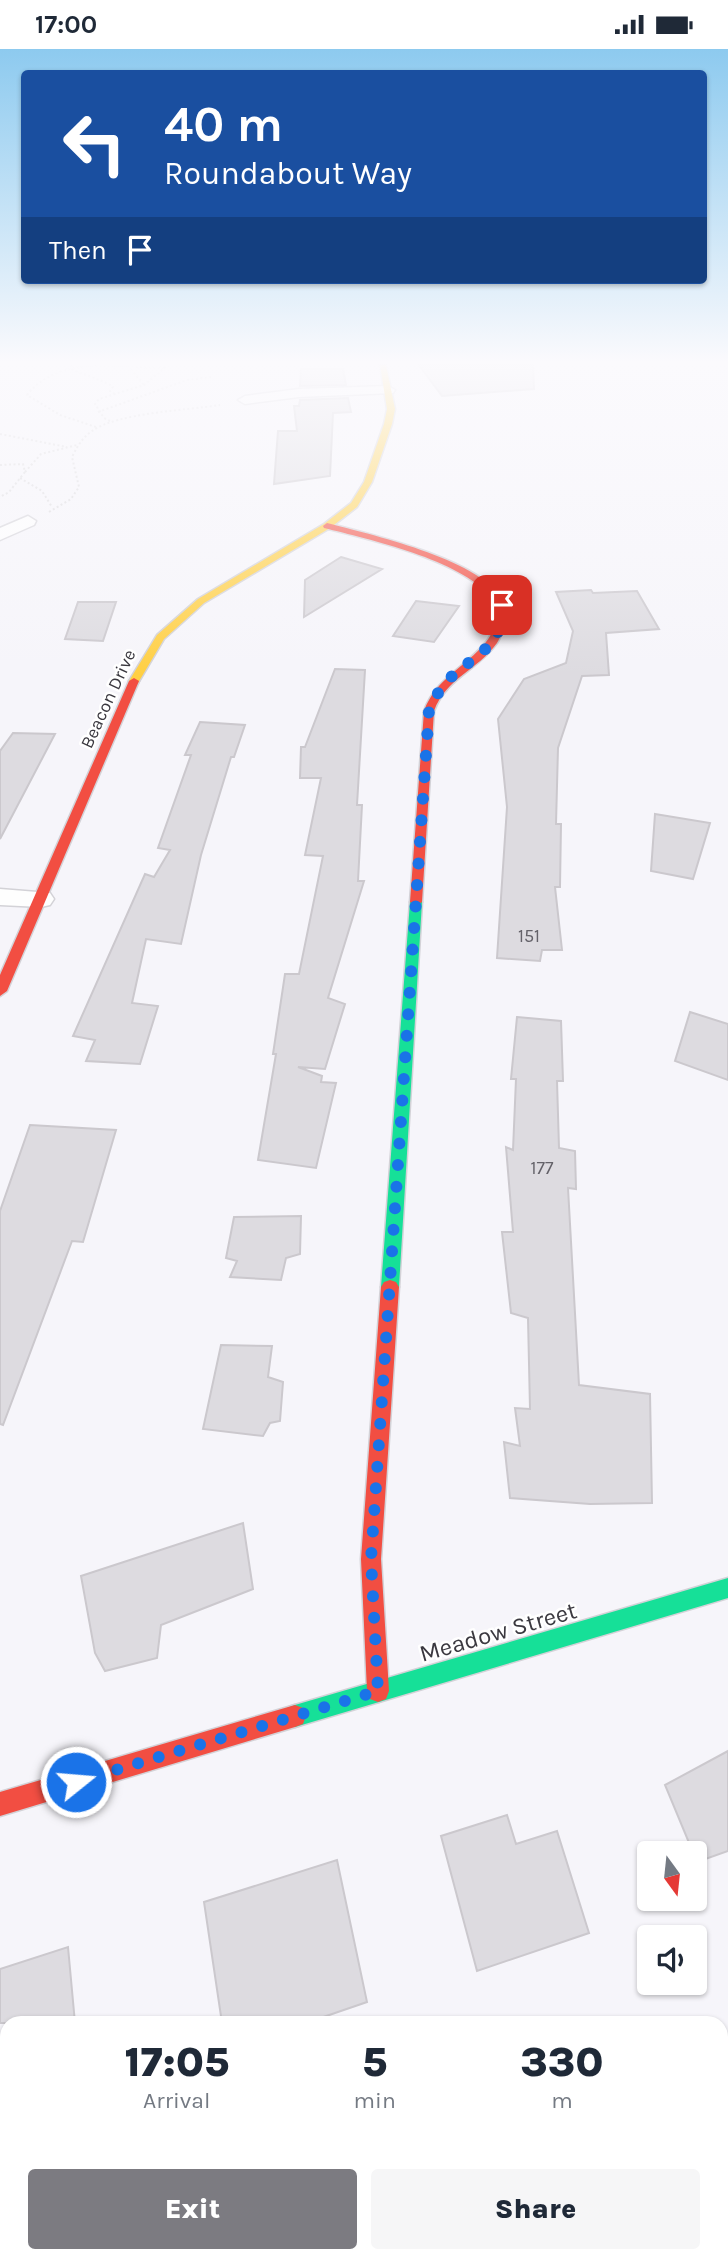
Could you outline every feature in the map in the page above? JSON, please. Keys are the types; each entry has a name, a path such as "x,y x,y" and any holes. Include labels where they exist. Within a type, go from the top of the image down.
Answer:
{"street":[{"name":"Beacon Drive","path":"0,991 137,675 160,637 201,601 327,526 354,505 373,468"},
{"path":"0,535 28,520"},
{"path":"327,526 466,573 488,587 502,605 503,623 494,641 445,683 429,710 371,1559 378,1691"},
{"path":"0,897 41,899"},
{"name":"Meadow Street","path":"0,1804 728,1588"}],"path":[{"path":"0,498 28,468"},
{"path":"28,520 71,499 79,487 75,468"},
{"path":"20,478 42,491 53,510"}],"building":[{"path":"275,468 330,468 330,476 274,484"},
{"path":"341,557 382,569 304,617 305,580"},
{"path":"591,590 593,593 637,591 659,629 606,633 609,675 582,676 558,748 556,824 561,824 560,887 555,887 562,950 542,950 540,961 497,958 507,807 498,719 524,679 566,663 573,631 556,592"},
{"path":"416,601 459,606 434,642 393,636"},
{"path":"78,602 116,602 103,641 65,639"},
{"path":"335,669 365,670 357,805 362,805 358,881 364,881 328,998 345,1004 325,1069 298,1067 322,1076 321,1082 336,1083 316,1168 258,1160 276,1054 273,1054 285,974 299,974 323,856 305,855 321,778 300,778 301,747 305,747"},
{"path":"200,722 245,725 234,757 231,757 201,855 181,944 146,939 132,1003 158,1006 140,1064 86,1061 95,1040 73,1036 145,874 154,877 170,850 158,848 191,755 185,755"},
{"path":"13,733 55,734 0,839 0,751"},
{"path":"655,814 710,823 693,879 651,871"},
{"path":"690,1012 728,1024 728,1080 675,1061"},
{"path":"517,1017 561,1021 563,1081 557,1081 559,1148 575,1151 576,1189 568,1188 579,1385 650,1394 652,1503 590,1504 510,1498 504,1442 520,1446 515,1408 530,1409 528,1318 511,1313 502,1232 513,1232 506,1147 513,1150 516,1079 511,1079"},
{"path":"30,1125 116,1130 83,1242 72,1241 3,1425 0,1424 0,1211"},
{"path":"301,1216 300,1254 286,1258 281,1280 230,1277 237,1261 226,1258 234,1217"},
{"path":"221,1345 272,1346 268,1377 283,1382 280,1421 270,1423 263,1436 203,1429"},
{"path":"243,1523 253,1589 161,1625 157,1658 105,1671 95,1653 81,1576"},
{"path":"728,1751 728,1851 707,1858 707,1841 688,1841 665,1785"},
{"path":"507,1815 516,1844 557,1831 589,1933 477,1971 441,1836"},
{"path":"337,1860 367,2002 326,2016 221,2016 204,1902"},
{"path":"68,1947 74,2016 0,2016 0,1969"}],"traffic: fast":[{"path":"390,1287 416,902"},
{"path":"295,1716 728,1588"}],"traffic: slow":[{"path":"134,681 160,637 201,601 327,526 354,505 373,468"}],"traffic: jam":[{"path":"327,526 377,539 444,562 474,578 495,596 503,617 493,641 447,681 433,700 429,711 416,902"},
{"path":"0,991 134,681"},
{"path":"378,1691 371,1559 390,1287"},
{"path":"0,1804 295,1716"}],"route":[{"path":"76,1782 378,1691 371,1559 429,710 445,683 494,641 503,623 502,605"}]}
